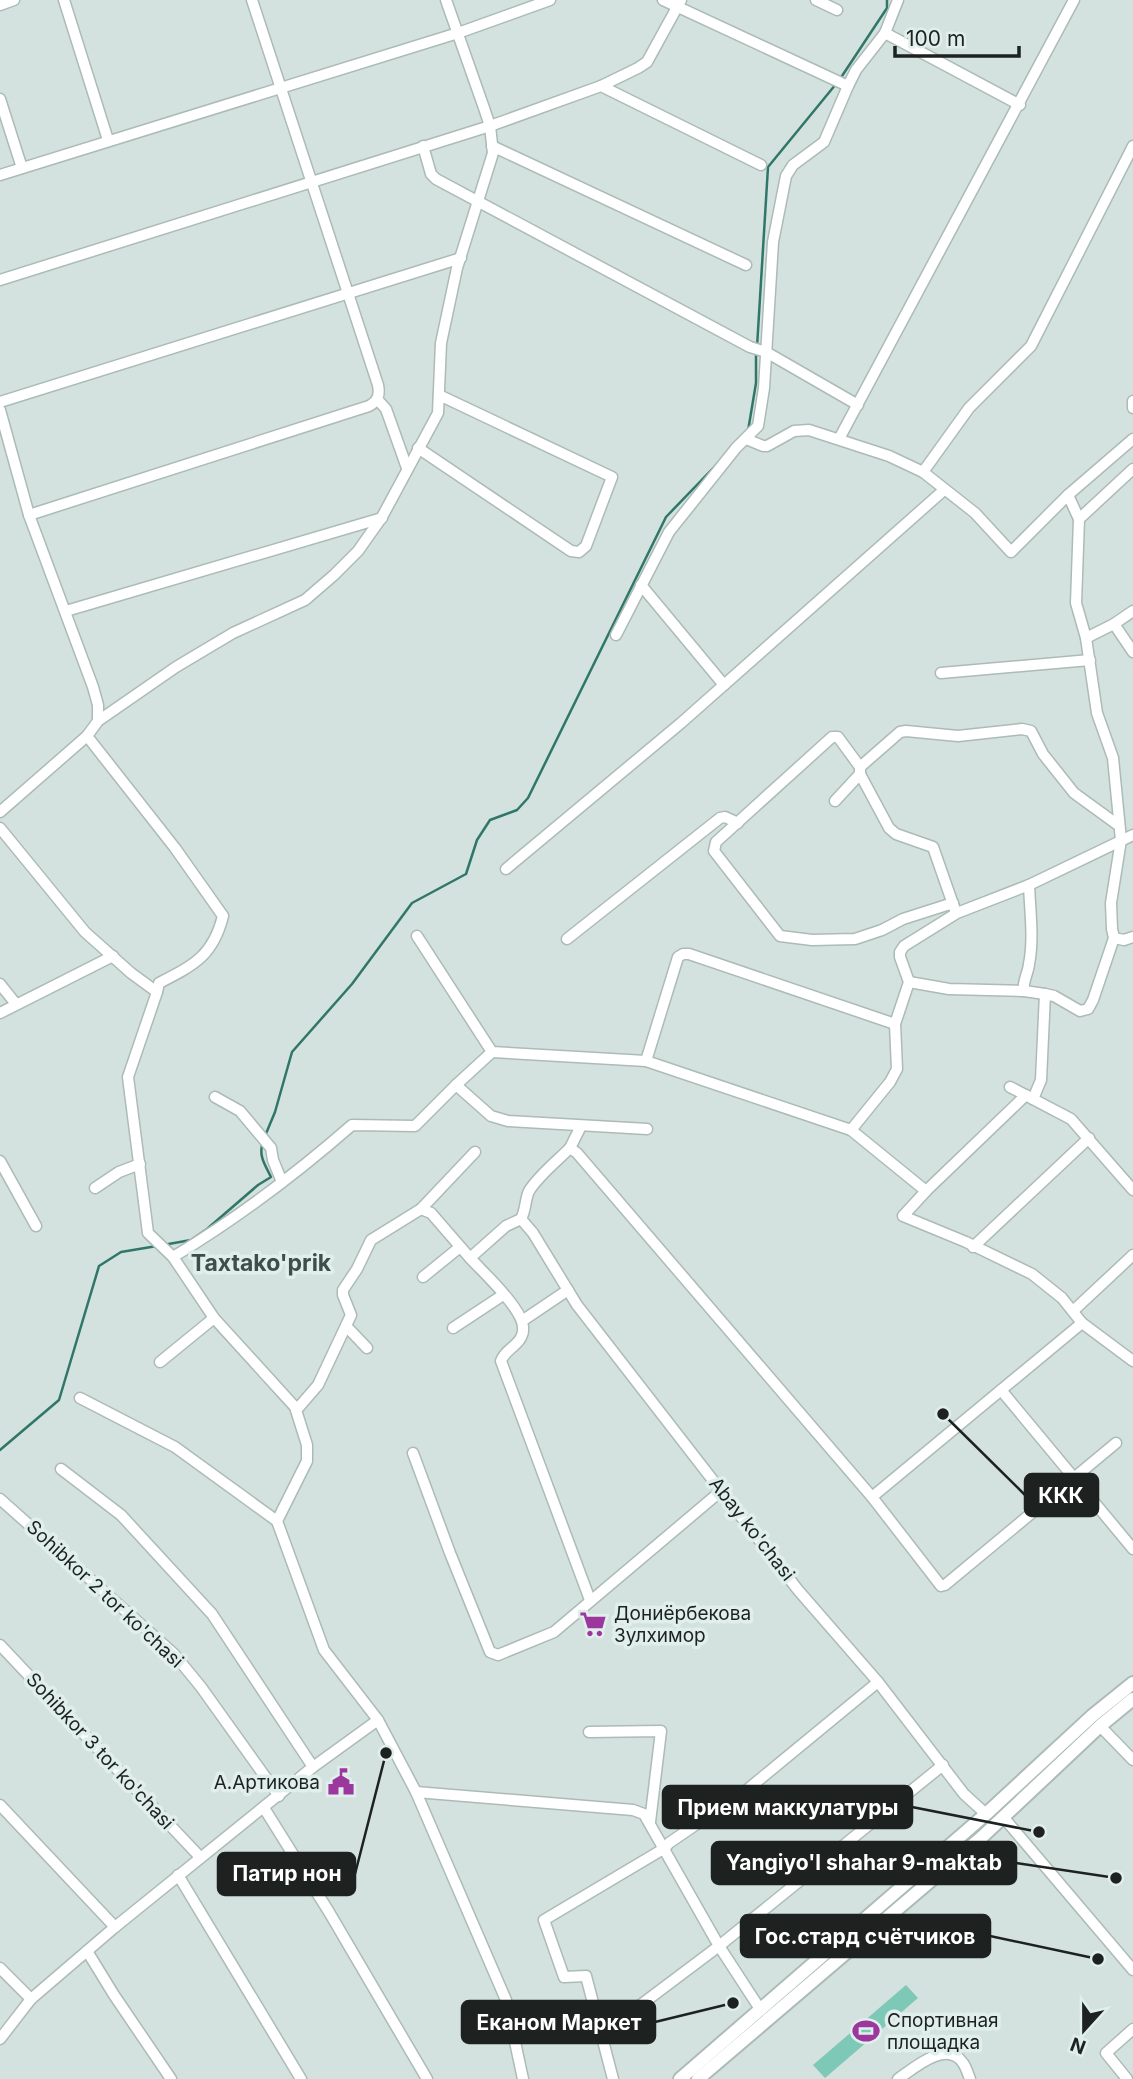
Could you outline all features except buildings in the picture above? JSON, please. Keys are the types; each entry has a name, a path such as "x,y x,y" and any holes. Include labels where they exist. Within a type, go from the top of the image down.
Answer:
{"main road":[{"path":"698,2079 760,2010 1133,1682"},
{"path":"680,2079 735,2039 1000,1821 1100,1726 1133,1699"},
{"path":"990,1810 1000,1821"}],"street":[{"path":"0,5 14,0"},
{"path":"64,0 108,140"},
{"path":"29,515 369,406 377,399 378,385 349,291 310,182 252,0"},
{"path":"0,812 87,736 98,721 216,642 305,600 358,551 382,517 438,413 441,343 461,258 493,153 490,126 446,0"},
{"path":"0,175 458,33 550,0"},
{"path":"663,0 679,3 846,85"},
{"path":"816,0 837,10"},
{"path":"616,635 669,531 758,426 764,388 773,242 786,176 793,165 824,142 846,85 885,33 898,0"},
{"path":"839,439 1074,0"},
{"path":"0,280 490,126 601,86 647,62 679,3"},
{"path":"885,33 1020,105"},
{"path":"601,86 761,165"},
{"path":"0,99 22,168"},
{"path":"423,146 431,174 436,180 750,347 766,352 858,405"},
{"path":"492,146 746,265"},
{"path":"923,472 969,408 1031,346 1133,146"},
{"path":"0,402 461,258"},
{"path":"418,449 570,551 579,552 586,546 612,477 439,395"},
{"path":"377,399 386,408 407,468"},
{"path":"1133,401 1133,408"},
{"path":"0,410 29,515 96,696 98,721"},
{"path":"746,439 767,446 794,431 809,430 889,456 923,472 975,513 1011,552 1068,495 1133,439"},
{"path":"1078,516 1133,469"},
{"path":"506,869 724,685 944,490"},
{"path":"909,982 949,989 1045,994 1054,996 1080,1011 1088,1009 1093,1000 1114,938 1111,903 1121,840 1112,758 1097,713 1086,638 1076,603 1078,516 1068,495"},
{"path":"66,611 382,517"},
{"path":"641,585 724,685"},
{"path":"1086,638 1133,611"},
{"path":"1114,624 1133,652"},
{"path":"942,673 1090,660"},
{"path":"835,801 860,770 900,733 906,731 958,736 1023,729 1031,731 1044,754 1074,793 1118,825"},
{"path":"87,736 175,848 223,916 220,930 193,966 159,982 128,1077 148,1233 170,1255 214,1318 295,1407 307,1445 307,1461 277,1521"},
{"path":"955,908 933,847 896,834 889,828 860,770 838,737 832,737 716,842 714,851 780,936 811,940 855,939 883,930 903,919 955,908 1029,885 1133,835"},
{"path":"567,939 720,818 725,817 738,824"},
{"path":"0,828 85,932 157,992"},
{"path":"1024,991 1031,931 1029,885"},
{"path":"851,1130 890,1082 897,1069 895,1024 909,982 900,951 955,908"},
{"path":"417,936 492,1052"},
{"path":"1114,938 1124,940 1133,937"},
{"path":"646,1061 678,957 682,954 689,954 895,1024"},
{"path":"0,1013 113,956"},
{"path":"0,984 16,1004"},
{"path":"1045,994 1041,1080 1030,1097 926,1191 903,1216 1032,1274 1062,1298 1082,1323 1133,1361"},
{"path":"170,1255 212,1234 316,1157 352,1125 415,1126 492,1052 646,1061 851,1130 926,1191"},
{"path":"456,1085 491,1116 508,1121 647,1129"},
{"path":"1010,1087 1071,1119 1133,1190"},
{"path":"215,1097 240,1111 271,1148 282,1182"},
{"path":"470,1258 506,1226 521,1219 530,1191 570,1148 581,1126"},
{"path":"973,1247 1088,1138"},
{"path":"570,1148 872,1497 939,1584 943,1586 1115,1443"},
{"path":"295,1407 299,1407 318,1385 346,1326 351,1315 343,1290 371,1240 421,1209 475,1152"},
{"path":"0,1161 36,1226"},
{"path":"95,1188 119,1171 140,1164"},
{"path":"421,1209 431,1213 503,1295 522,1321 521,1339 504,1354 501,1361 590,1600"},
{"name":"Abay ko'chasi","path":"521,1219 533,1233 585,1316 799,1590 878,1682 964,1794 990,1810"},
{"path":"423,1277 460,1247"},
{"path":"1073,1311 1133,1255"},
{"path":"522,1321 568,1290"},
{"path":"453,1328 503,1295"},
{"path":"160,1362 214,1318"},
{"path":"872,1497 1082,1323"},
{"path":"346,1326 367,1348"},
{"path":"1001,1390 1133,1549"},
{"path":"80,1398 174,1447 277,1521 324,1650 378,1720 416,1792 506,2000 520,2078"},
{"path":"413,1453 490,1652 498,1655 554,1632 721,1490"},
{"path":"61,1469 121,1515 212,1614 313,1768"},
{"name":"Sohibkor 2 tor ko'chasi","path":"0,1499 174,1654 279,1796"},
{"name":"Sohibkor 3 tor ko'chasi","path":"0,1645 200,1857"},
{"path":"613,2079 586,1976 564,1977 544,1920 665,1848 748,1789 878,1682"},
{"path":"0,2039 31,1999 115,1927 313,1768 378,1720"},
{"path":"1100,1726 1133,1760"},
{"path":"589,1732 661,1731 650,1822"},
{"path":"602,2034 719,1946 943,1765"},
{"path":"416,1792 633,1810 645,1814 719,1946 760,2010"},
{"path":"0,1805 115,1927"},
{"path":"264,1808 329,1912 425,2078"},
{"path":"1000,1821 1133,1970"},
{"path":"178,1875 301,2079"},
{"path":"87,1951 171,2079"},
{"path":"0,1968 31,1999"},
{"path":"1127,2079 1106,2053 1133,2029"},
{"path":"898,2079 940,2053 954,2055 962,2062 970,2079"}],"green space":[{"name":"Спортивная площадка","path":"906,1985 918,1998 825,2078 813,2065"}],"waterway":[{"path":"840,79 887,8 887,0"},
{"path":"757,347 768,167 836,84"},
{"path":"748,431 756,383 756,354"},
{"path":"265,1136 275,1112 292,1052 352,984 412,903 466,874 477,840 490,820 517,810 528,798 666,517 720,461"},
{"path":"163,1245 191,1240 271,1177 262,1156 263,1142"},
{"path":"0,1450 59,1400 99,1266 121,1252 157,1246"}],"place":[{"name":"ККК","path":"943,1414"},
{"name":"Дониёрбекова Зулхимор","path":"593,1624"},
{"name":"Патир нон","path":"386,1753"},
{"name":"А.Артикова","path":"341,1782"},
{"name":"Прием маккулатуры","path":"1039,1832"},
{"name":"Yangiyo'l shahar 9-maktab","path":"1116,1878"},
{"name":"Гос.стард счётчиков","path":"1098,1959"},
{"name":"Еканом Маркет","path":"733,2003"},
{"name":"Спортивная площадка","path":"866,2031"}],"district":[{"name":"Taxtako'prik","path":"261,1263"}]}
